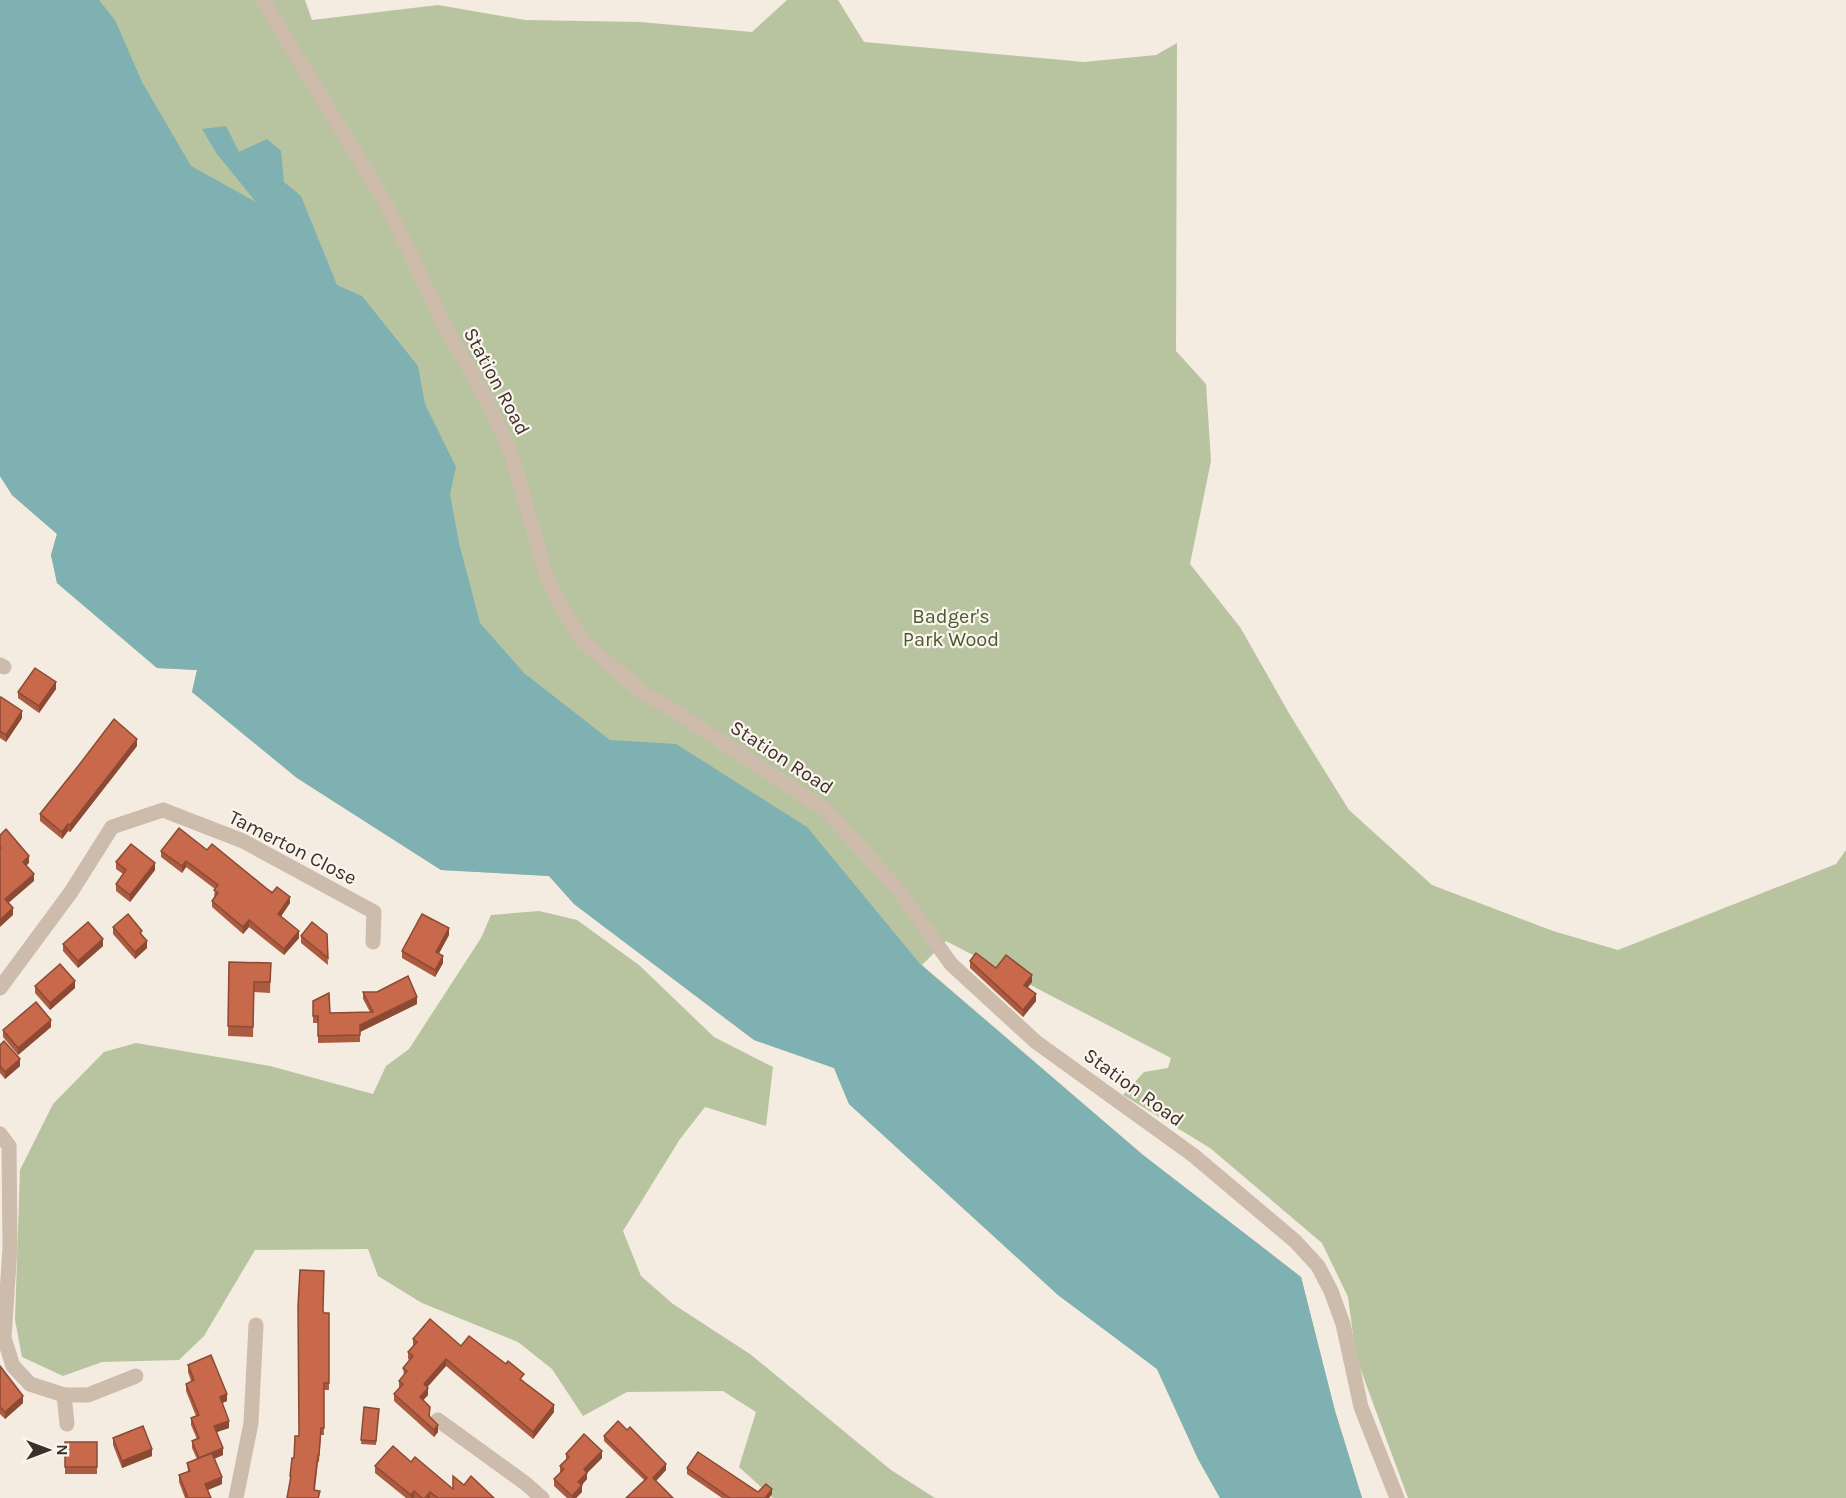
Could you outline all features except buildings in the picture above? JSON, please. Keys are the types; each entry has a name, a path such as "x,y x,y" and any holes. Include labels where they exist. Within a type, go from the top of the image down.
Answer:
{"street":[{"name":"Station Road","path":"263,0 388,207 446,329 486,398 512,456 547,578 562,608 584,643 645,694 825,810 896,887 951,964 1036,1042 1193,1155 1295,1241 1317,1266 1331,1291 1343,1324 1361,1407 1396,1498"},
{"name":"Tamerton Close","path":"0,988 71,892 112,827 163,810 243,840 374,912 373,942"},
{"path":"0,1134 9,1146 10,1248 4,1338 13,1366 30,1383 64,1395 88,1395 136,1376"},
{"path":"236,1498 251,1423 256,1325"},
{"path":"64,1395 67,1424"},
{"path":"438,1420 525,1483 542,1498"}],"green space":[{"name":"Badger's Park Wood","path":"0,0 305,0 312,20 438,5 525,20 640,22 752,32 787,0 838,0 864,42 1084,62 1156,55 1177,43 1176,351 1206,384 1211,461 1190,564 1240,627 1290,715 1349,810 1432,885 1553,931 1618,950 1836,864 1846,850 1846,1498 1408,1498 1356,1357 1348,1297 1322,1243 1210,1148 1123,1095 1144,1072 1168,1068 1171,1058 946,941 922,965 1143,1155 1301,1277 1335,1411 1362,1498 1220,1498 1198,1459 1157,1369 1058,1295 849,1104 834,1068 754,1040 574,904 549,876 441,870 297,778 192,692 197,670 157,668 57,583 51,555 57,534 12,495 0,476"},
{"path":"539,911 577,920 639,965 714,1037 773,1067 766,1126 705,1107 680,1139 623,1231 641,1276 673,1304 750,1354 891,1470 935,1498 773,1498 739,1467 756,1412 723,1391 627,1392 583,1416 552,1369 518,1342 422,1303 378,1276 368,1249 255,1250 204,1336 179,1360 102,1362 63,1376 22,1357 15,1320 20,1170 53,1104 104,1052 136,1043 270,1066 373,1094 386,1066 409,1049 481,938 491,915"}],"water":[{"path":"0,0 99,0 115,20 142,82 191,166 256,202 217,154 202,129 226,126 239,152 267,139 281,151 284,182 301,196 337,285 362,296 418,366 425,404 456,467 450,494 459,543 480,623 524,673 610,740 676,744 807,827 921,965 1143,1155 1301,1277 1335,1411 1362,1498 1220,1498 1198,1459 1157,1369 1058,1295 849,1104 834,1068 754,1040 574,904 549,876 441,870 297,778 192,692 197,670 157,668 57,583 51,555 57,534 12,495 0,476"}]}
